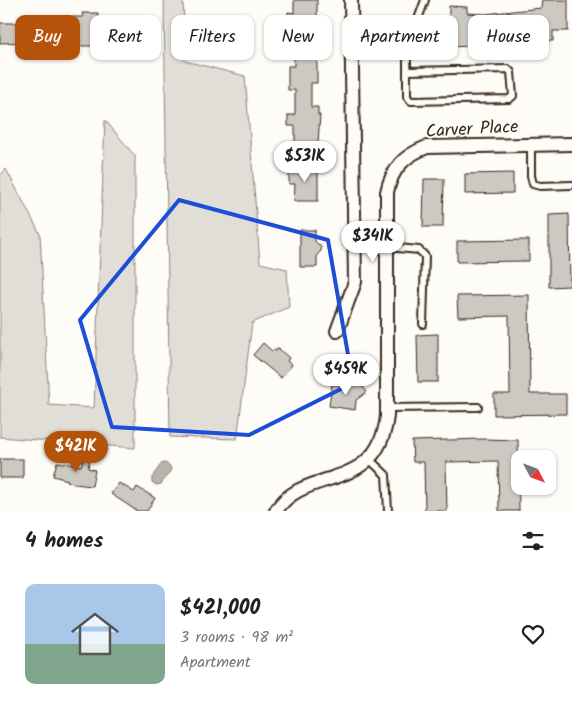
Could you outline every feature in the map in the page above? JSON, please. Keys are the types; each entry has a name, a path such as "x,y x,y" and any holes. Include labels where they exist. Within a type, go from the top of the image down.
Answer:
{"street":[{"path":"337,331 355,282 351,0"},
{"name":"Carver Place","path":"276,511 289,497 299,491 352,471 368,458 382,439 386,425 387,408 387,192 390,179 397,166 416,151 439,145 572,144"}],"lane":[{"path":"407,71 508,69 512,72 513,96 509,99 412,100 407,97 407,71 407,49 425,0"},
{"path":"531,144 531,176 533,184 540,186 572,185"},
{"path":"387,247 419,250 425,256 424,324"},
{"path":"387,408 478,407"},
{"path":"368,458 386,474 388,511"}],"highlighted area":[{"path":"179,200 328,240 353,383 249,435 112,427 80,320"}],"shaded area":[{"path":"164,0 183,0 183,15 171,15 171,60 185,60 245,76 260,263 287,269 289,307 252,323 237,439 170,437"},
{"path":"105,120 135,156 135,448 0,437 0,176 6,169 40,234 49,405 94,408"},
{"path":"165,463 170,466 171,470 161,484 156,485 152,482 152,478 161,464"}],"building":[{"path":"294,0 317,0 317,15 288,15 288,12 294,13"},
{"path":"542,0 568,0 568,31 553,31 553,41 549,41 549,15 468,15 468,46 458,47 458,15 449,15 449,6 467,7 467,13 485,14 541,8"},
{"path":"82,13 98,13 98,15 90,15 90,46 80,46 80,17 83,17"},
{"path":"0,23 15,23 15,43 0,43"},
{"path":"294,60 317,60 317,83 311,83 311,107 318,107 318,115 320,115 318,143 295,143 295,126 288,126 288,115 295,115 295,90 288,90 288,66 294,66"},
{"path":"295,165 318,165 318,201 294,201 295,184 289,184 289,173 295,173"},
{"path":"513,173 513,193 465,194 465,174"},
{"path":"424,179 444,179 443,227 423,227"},
{"path":"569,214 570,286 549,287 549,215"},
{"path":"300,230 315,230 315,241 321,247 321,251 317,255 317,267 300,267"},
{"path":"529,240 529,261 457,262 457,241"},
{"path":"529,295 530,394 566,394 566,414 494,415 494,394 510,394 509,316 458,317 457,296"},
{"path":"438,334 438,382 418,382 417,335"},
{"path":"263,343 272,351 276,351 278,348 289,358 287,361 292,365 281,378 253,355"},
{"path":"358,381 367,392 356,400 355,410 329,406 332,384 351,387"},
{"path":"518,440 518,450 511,450 511,495 519,495 519,511 499,511 498,461 446,462 447,511 425,511 424,462 413,462 412,441"},
{"path":"84,456 90,458 88,468 95,470 92,486 74,484 68,480 53,476 57,462 81,466"},
{"path":"0,459 23,459 23,478 0,478"},
{"path":"119,483 134,492 137,487 155,498 147,511 137,511 111,494"}]}
